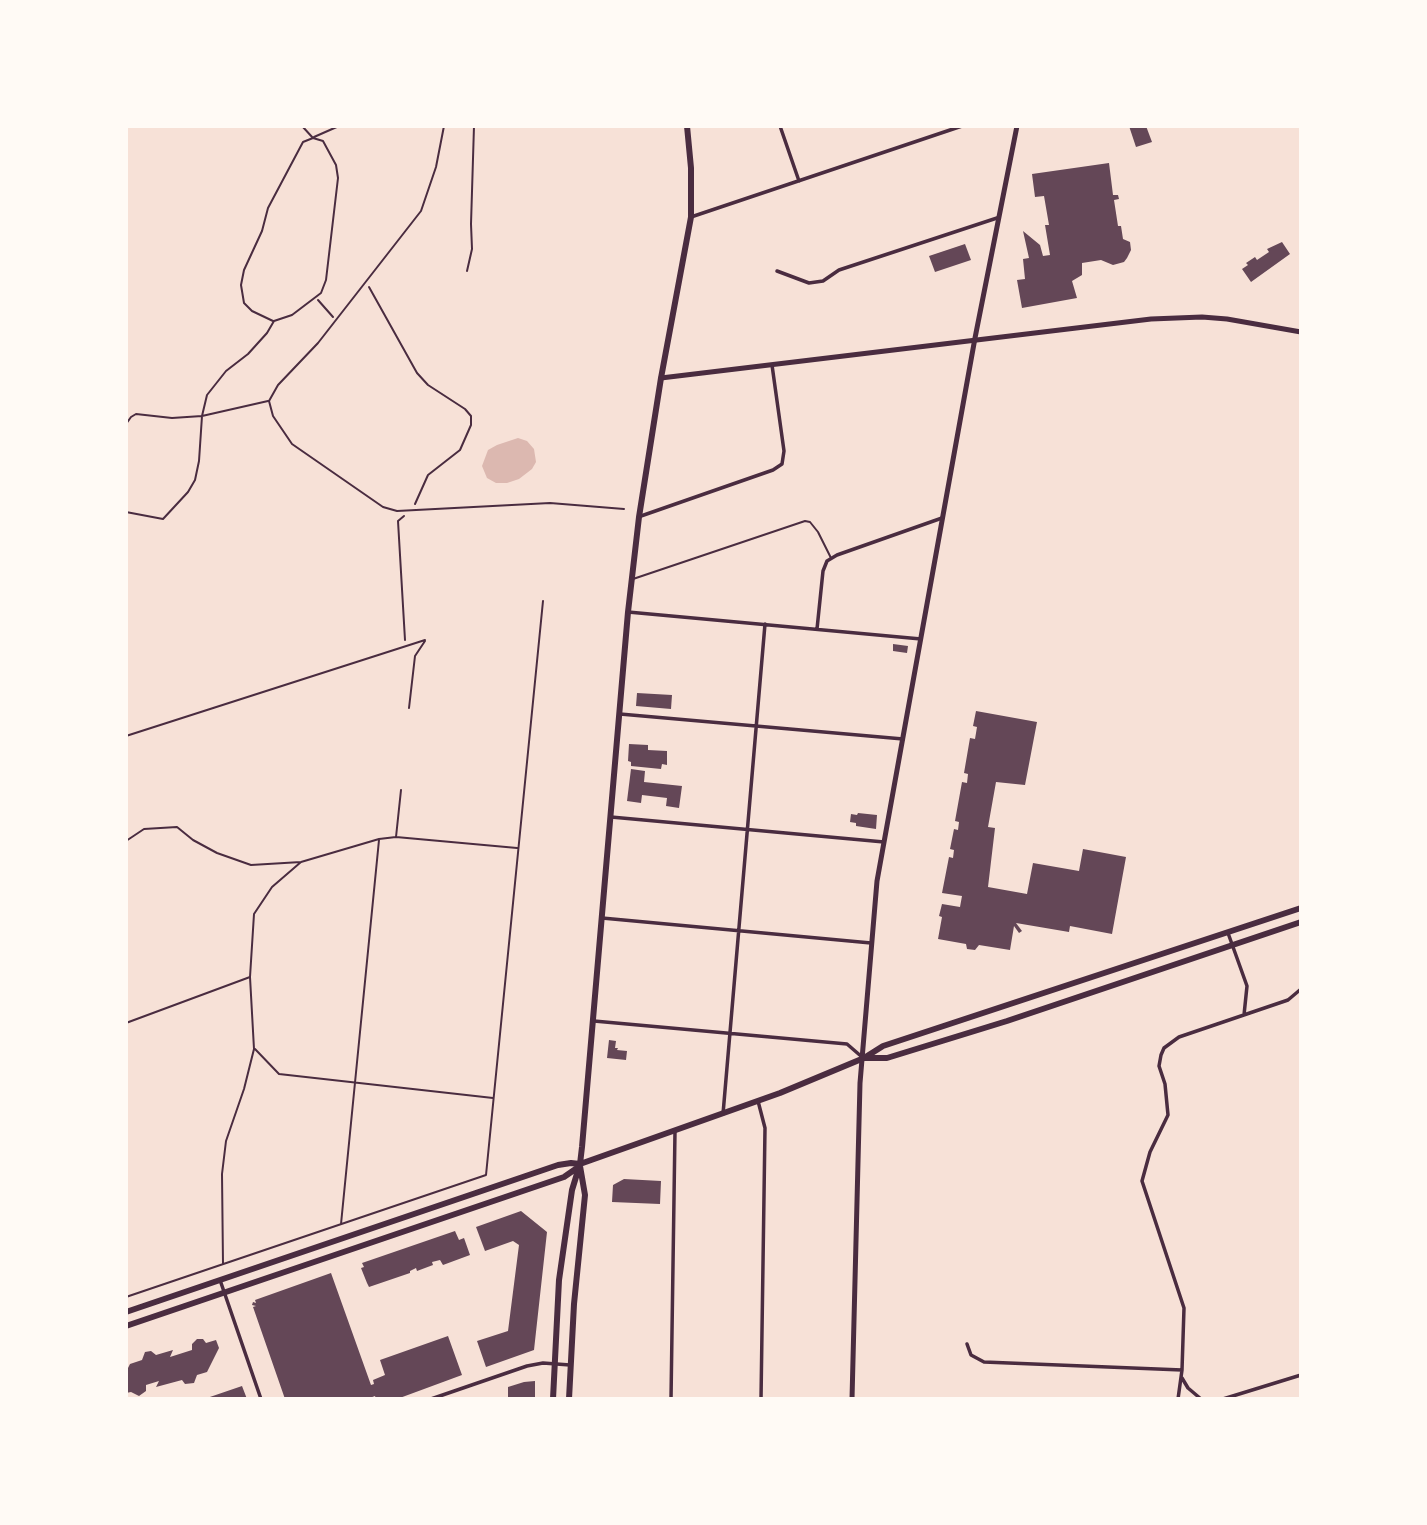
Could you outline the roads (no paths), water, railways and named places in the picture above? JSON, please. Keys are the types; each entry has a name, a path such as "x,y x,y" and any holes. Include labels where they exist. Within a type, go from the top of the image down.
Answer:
{"main road":[{"path":"553,1399 559,1280 572,1190 580,1164 628,612 639,517 661,378 691,218 691,168 687,126"},
{"path":"852,1399 860,1083 877,881 975,338 1017,126"},
{"path":"661,378 975,338 1176,317 1250,322 1301,332"},
{"path":"126,1312 558,1165 580,1164 758,1101 864,1058 883,1046 1301,908"},
{"path":"864,1058 887,1058 1301,922"},
{"path":"126,1326 564,1177 580,1164"},
{"path":"569,1399 584,1195 580,1164"}],"street":[{"path":"780,126 799,181"},
{"path":"691,218 962,126"},
{"path":"777,271 809,283 823,281 839,270 999,217"},
{"path":"639,517 773,470 782,464 784,451 771,364"},
{"path":"817,629 823,571 831,558 944,517"},
{"path":"628,612 921,639"},
{"path":"723,1114 765,624"},
{"path":"620,714 903,740"},
{"path":"611,817 885,842"},
{"path":"602,918 871,943"},
{"path":"1228,933 1247,986 1244,1015"},
{"path":"1178,1399 1184,1308 1142,1181 1150,1153 1168,1115 1166,1084 1159,1066 1161,1055 1164,1048 1179,1037 1288,1000 1301,989"},
{"path":"593,1021 847,1044 864,1058"},
{"path":"758,1101 765,1128 761,1399"},
{"path":"671,1399 674,1131"},
{"path":"220,1280 261,1399"},
{"path":"967,1344 971,1355 984,1362 1182,1370"},
{"path":"431,1399 527,1366 570,1365"},
{"path":"1223,1399 1301,1375"},
{"path":"1181,1376 1188,1388 1200,1399"}],"lane":[{"path":"126,512 163,519 188,492 195,480 199,461 202,416 207,395 216,382 248,354 274,321 292,315 321,293 326,280 338,178 336,165 323,141 313,138 302,126"},
{"path":"274,321 252,312 243,303 241,294 244,270 262,231 268,208 303,142 339,126"},
{"path":"444,126 436,167 421,211 318,343 278,384 269,401 273,416 292,444 383,506 410,512 550,503 624,509"},
{"path":"467,271 472,249 474,126"},
{"path":"126,424 136,414 172,418 202,416 269,401"},
{"path":"632,580 805,521 810,522 818,532 831,558"},
{"path":"126,1297 486,1175 542,601"},
{"path":"126,736 425,640 415,656 409,708"},
{"path":"396,837 401,790"},
{"path":"126,841 144,830 177,827 193,840 217,853 251,865 301,862 379,839 396,837 414,841 518,849"},
{"path":"341,1224 379,839"},
{"path":"126,847 126,862"},
{"path":"223,1264 222,1174 226,1141 244,1089 254,1048 250,977 254,914 272,887 301,862"},
{"path":"126,1023 250,977"},
{"path":"254,1048 279,1074 494,1098"}]}
